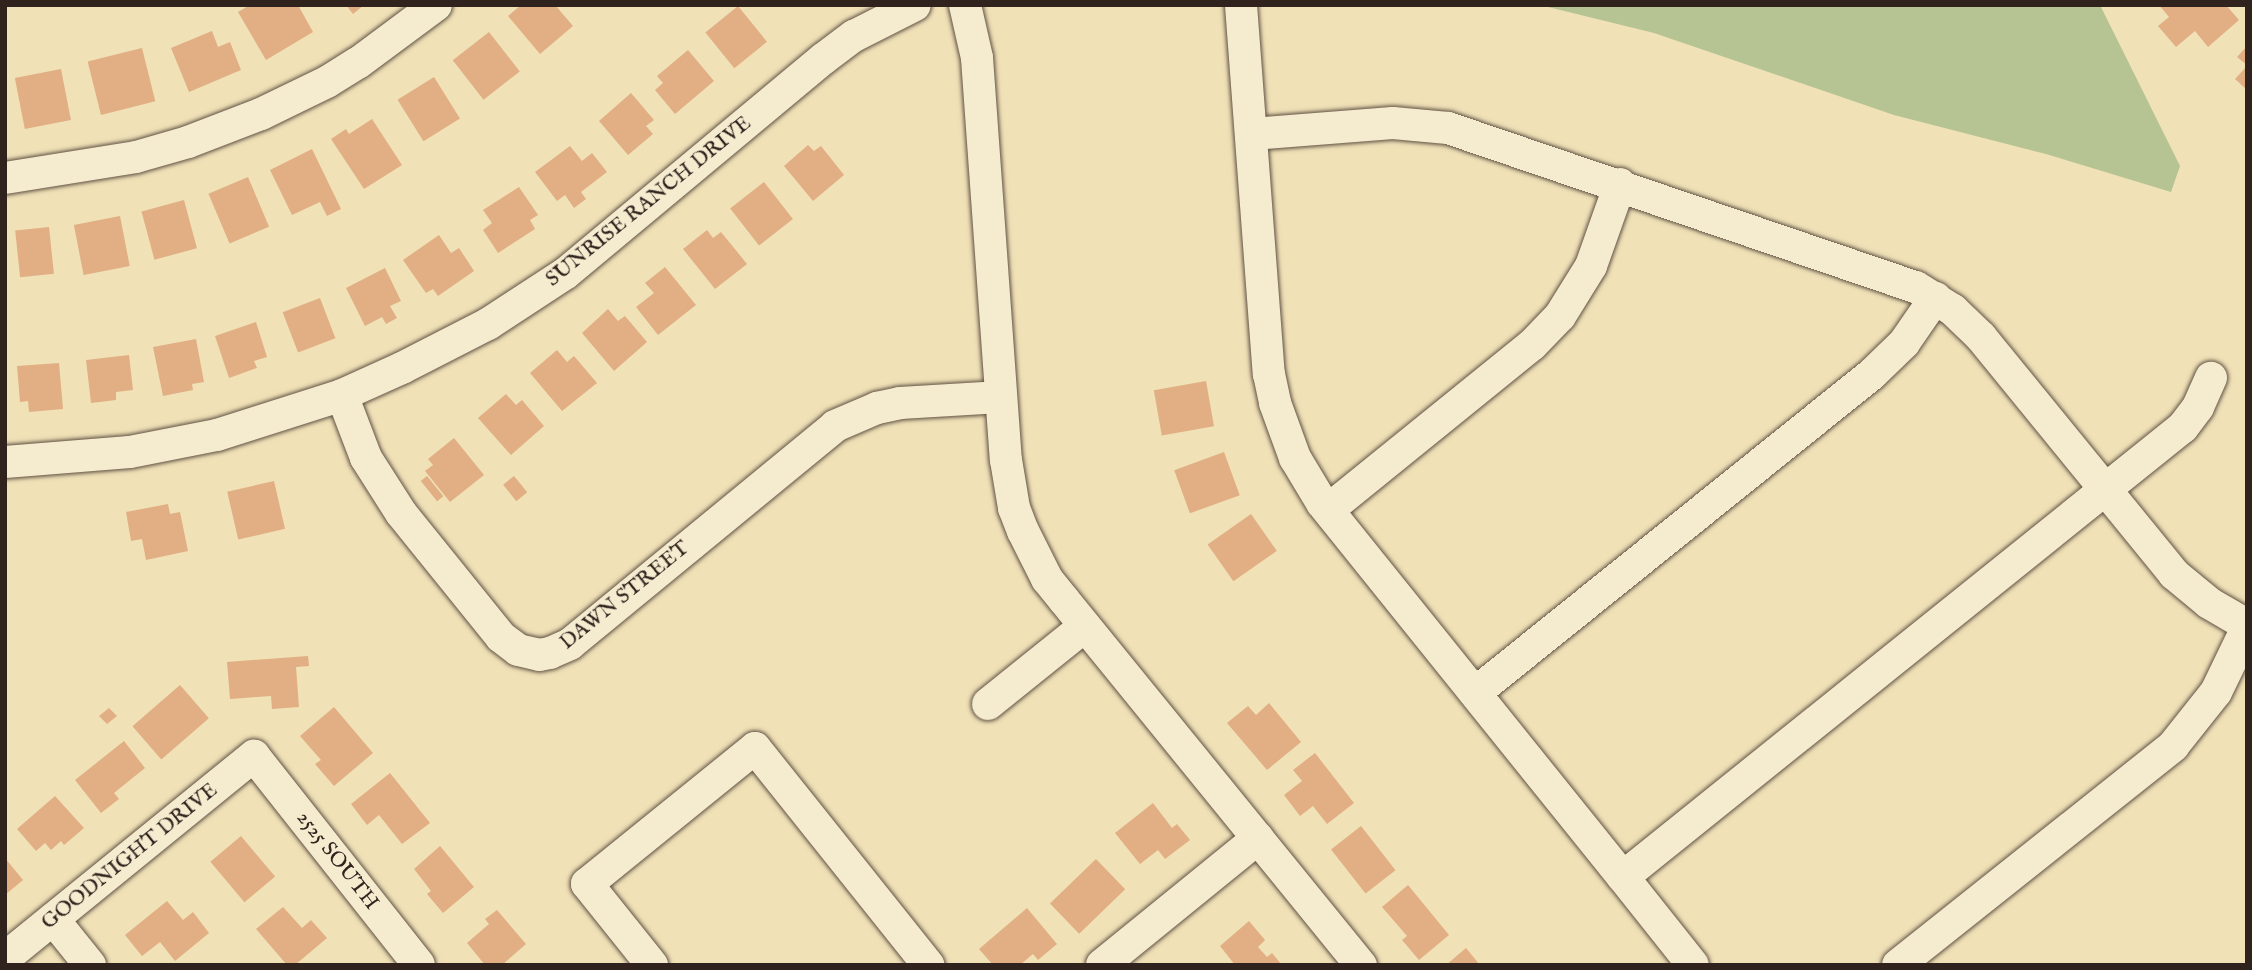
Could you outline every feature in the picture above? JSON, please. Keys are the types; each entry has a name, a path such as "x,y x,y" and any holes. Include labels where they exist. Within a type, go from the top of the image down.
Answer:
{"street":[{"path":"5,177 136,158 188,142 261,114 348,69 436,5"},
{"name":"SUNRISE RANCH DRIVE","path":"5,462 82,457 178,444 260,422 342,395 488,324 566,273 823,59 854,36 915,5"},
{"path":"964,5 977,58 1009,484 1023,531 1047,579 1361,965"},
{"path":"1241,5 1273,394 1295,458 1328,510 1693,965"},
{"path":"1252,134 1383,124 1422,124 1474,135 1895,278 1935,298 1981,337 2174,574 2208,603 2247,626 2216,692 2174,746 1898,965"},
{"path":"1328,510 1532,345 1560,316 1591,266 1620,184"},
{"path":"1475,694 1872,374 1905,343 1935,298"},
{"path":"1623,877 2183,427 2198,407 2211,378"},
{"name":"DAWN STREET","path":"342,395 366,458 401,513 501,636 518,650 539,655 570,644 835,426 877,408 900,403 1001,397"},
{"path":"988,704 1085,626"},
{"path":"652,965 587,884 755,748 928,965"},
{"name":"GOODNIGHT DRIVE","path":"5,958 254,757"},
{"name":"2525 SOUTH","path":"254,757 419,965"},
{"path":"1102,965 1258,838"},
{"path":"53,919 90,965"}],"green space":[{"path":"1540,5 2100,5 2180,166 2171,192 2046,154 1894,115 1654,33"}],"building":[{"path":"250,5 298,5 313,32 266,60 238,12"},
{"path":"346,5 364,5 353,14"},
{"path":"521,5 555,5 573,26 540,54 508,16"},
{"path":"2159,5 2226,5 2239,20 2208,47 2195,31 2176,47 2158,26 2169,17"},
{"path":"738,6 767,42 734,68 705,32"},
{"path":"212,31 218,47 230,42 241,70 189,92 171,48"},
{"path":"489,32 520,71 484,100 453,60"},
{"path":"2247,46 2247,65 2237,57"},
{"path":"142,48 155,101 101,115 88,62"},
{"path":"688,50 714,81 675,114 655,90 663,83 657,76"},
{"path":"2247,66 2247,90 2235,79"},
{"path":"61,69 71,120 25,129 15,78"},
{"path":"434,77 460,119 423,141 398,100"},
{"path":"631,93 654,120 646,126 653,134 628,155 599,121"},
{"path":"372,119 402,165 364,189 331,139 346,129 349,134"},
{"path":"808,145 814,151 821,146 844,175 813,201 784,166"},
{"path":"570,146 582,161 592,153 607,172 581,192 586,199 574,208 565,195 557,201 535,172"},
{"path":"312,149 341,209 327,216 320,202 292,215 270,170"},
{"path":"248,177 269,227 230,244 208,194"},
{"path":"764,182 793,219 759,246 730,208"},
{"path":"519,187 538,215 530,220 535,229 498,253 483,230 492,223 483,210"},
{"path":"184,200 197,248 154,260 141,211"},
{"path":"120,216 130,266 84,275 74,225"},
{"path":"49,227 54,274 20,277 15,231"},
{"path":"707,230 713,238 721,232 747,264 715,289 683,249"},
{"path":"439,235 451,253 459,248 474,271 438,296 433,289 426,293 403,260"},
{"path":"665,267 696,305 658,335 636,307 654,293 645,283"},
{"path":"385,268 401,301 390,306 397,318 386,324 382,317 365,326 346,288"},
{"path":"320,298 335,338 298,352 283,312"},
{"path":"608,309 618,321 625,316 647,342 614,371 582,333"},
{"path":"256,322 267,357 254,361 257,368 229,378 215,336"},
{"path":"196,339 204,382 192,384 193,390 163,396 153,347"},
{"path":"557,350 567,362 574,356 597,383 562,411 530,373"},
{"path":"129,355 133,390 116,392 116,400 91,403 86,360"},
{"path":"59,363 63,409 29,412 28,401 20,402 17,366"},
{"path":"1206,381 1214,426 1162,436 1154,390"},
{"path":"506,394 516,405 522,400 544,426 511,455 478,418"},
{"path":"454,438 484,475 450,502 425,471 433,465 428,459"},
{"path":"1224,452 1240,495 1190,513 1174,470"},
{"path":"427,476 443,496 437,501 421,481"},
{"path":"514,476 527,492 516,501 503,485"},
{"path":"274,481 285,529 238,540 227,492"},
{"path":"168,504 170,514 180,512 188,551 146,560 142,539 131,541 126,512"},
{"path":"1251,514 1277,551 1233,581 1208,544"},
{"path":"308,656 309,666 296,667 299,707 272,709 271,696 230,699 227,662"},
{"path":"180,685 209,718 161,760 132,726"},
{"path":"1269,703 1301,742 1267,770 1227,723 1248,706 1256,715"},
{"path":"334,707 373,753 334,786 315,764 321,760 300,736"},
{"path":"109,708 117,716 107,724 99,716"},
{"path":"124,741 145,768 114,793 119,799 101,813 75,780"},
{"path":"1315,753 1354,803 1327,824 1313,806 1300,816 1284,795 1302,781 1293,770"},
{"path":"390,773 430,823 402,844 379,815 367,825 351,804"},
{"path":"55,796 84,828 64,845 61,841 51,850 45,843 36,851 17,829"},
{"path":"1153,803 1172,828 1177,824 1190,840 1165,859 1158,850 1140,864 1115,833"},
{"path":"1361,826 1395,870 1366,894 1331,849"},
{"path":"241,836 275,877 244,902 210,862"},
{"path":"440,846 474,887 443,913 427,894 431,891 414,869"},
{"path":"5,858 23,880 5,895"},
{"path":"1096,859 1125,889 1079,934 1050,903"},
{"path":"1408,885 1449,935 1419,960 1402,940 1407,936 1382,907"},
{"path":"167,901 183,920 193,912 209,933 175,961 160,942 142,956 125,935"},
{"path":"283,907 302,928 311,920 327,938 295,965 287,965 256,929"},
{"path":"1027,908 1057,944 1038,960 1033,954 1020,965 993,965 979,949"},
{"path":"497,910 526,944 502,965 485,965 467,943 489,924 485,919"},
{"path":"1249,921 1265,940 1258,947 1267,957 1272,953 1282,965 1235,965 1220,946"},
{"path":"1466,948 1480,965 1446,965"}]}
